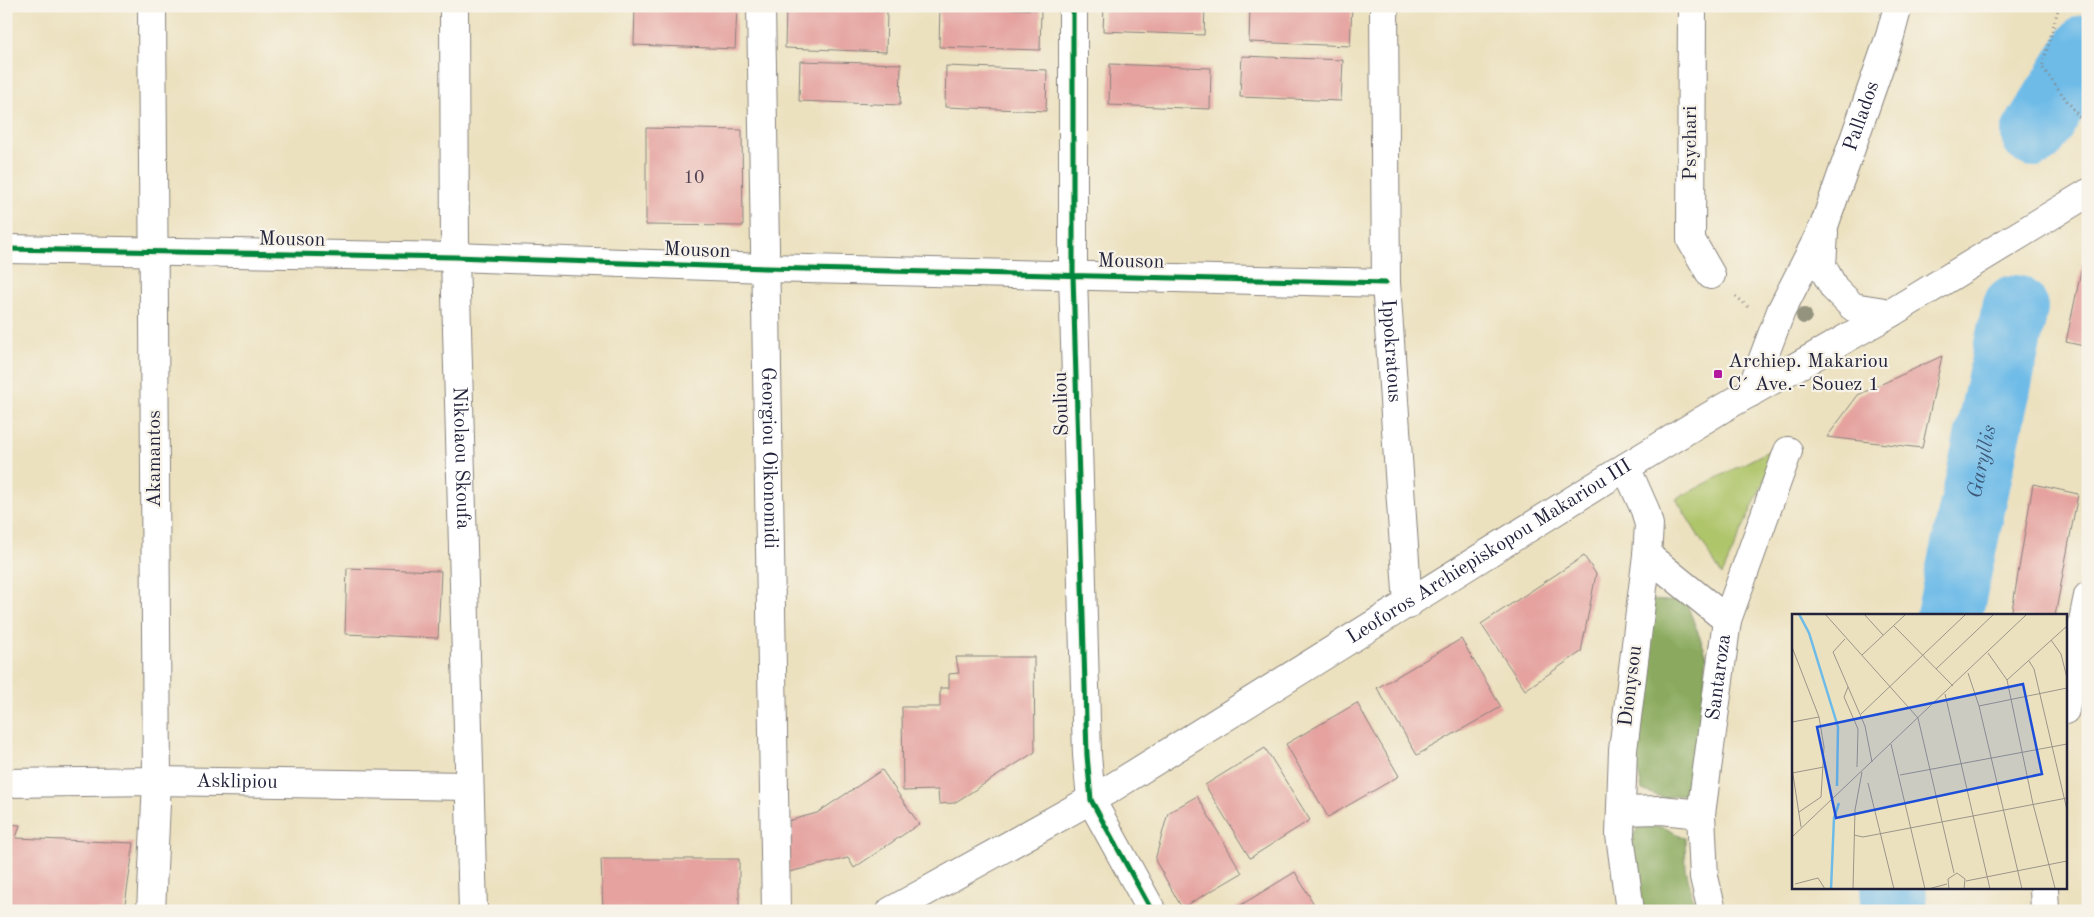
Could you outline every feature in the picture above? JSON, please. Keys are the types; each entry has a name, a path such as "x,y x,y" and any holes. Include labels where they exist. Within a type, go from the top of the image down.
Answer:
{"street":[{"name":"Akamantos","path":"151,911 157,781 152,6"},
{"name":"Nikolaou Skoufa","path":"454,6 455,257 473,911"},
{"name":"Georgiou Oikonomidi","path":"761,6 776,911"},
{"name":"Souliou","path":"1073,6 1074,275 1087,755 1091,800"},
{"name":"Ippokratous","path":"1384,6 1386,283 1408,604"},
{"name":"Psychari","path":"1692,6 1691,240 1711,275"},
{"name":"Pallados","path":"1750,393 1780,311 1824,226 1890,36 1898,6"},
{"name":"Leoforos Archiepiskopou Makariou III","path":"891,911 1091,800 1408,604 1626,466 1891,313 2088,193"},
{"name":"Pallados","path":"1824,226 1822,266 1834,288 1853,307 1891,313"},
{"name":"Mouson","path":"6,249 455,257 766,268 1386,283"},
{"name":"Santaroza","path":"1712,911 1704,877 1701,814 1727,620 1788,451"},
{"name":"Dionysou","path":"1626,466 1645,510 1649,525 1623,750 1620,834 1630,911"},
{"path":"1647,555 1727,620"},
{"path":"2066,705 2088,596"},
{"name":"Asklipiou","path":"6,782 157,781 469,786"},
{"path":"1091,800 1152,911"},
{"path":"1621,810 1661,810 1701,814"},
{"path":"2044,890 2045,911"}],"path":[{"path":"2059,6 2042,66 2088,129"}],"green space":[{"path":"1780,445 1722,575 1676,499"},
{"path":"1651,600 1686,602 1707,656 1697,755 1685,794 1664,798 1642,790 1634,752"},
{"path":"1640,825 1663,827 1685,838 1686,869 1696,911 1640,911 1630,840"}],"building":[{"path":"635,6 737,8 735,49 634,45"},
{"path":"940,6 1041,10 1040,50 939,47"},
{"path":"1104,6 1205,6 1204,35 1103,31"},
{"path":"1250,6 1352,6 1350,46 1249,42"},
{"path":"786,7 887,11 886,52 785,48"},
{"path":"1242,56 1343,60 1341,101 1240,97"},
{"path":"800,61 901,64 900,105 799,101"},
{"path":"1110,64 1211,68 1210,109 1109,105"},
{"path":"946,66 1047,70 1046,111 945,107"},
{"path":"646,128 742,130 743,226 646,225"},
{"path":"2088,259 2088,347 2066,342 2083,262"},
{"path":"1942,356 1922,448 1827,437 1858,395"},
{"path":"2033,484 2078,494 2055,614 2011,614"},
{"path":"1584,556 1596,574 1581,652 1525,690 1481,624"},
{"path":"347,568 441,571 438,638 345,634"},
{"path":"1461,639 1501,707 1417,755 1377,688"},
{"path":"956,657 1034,657 1035,752 954,803 939,804 938,790 903,791 902,707 940,707 940,688 949,688 949,674 959,673"},
{"path":"1357,703 1399,776 1328,817 1286,744"},
{"path":"1265,748 1310,820 1250,858 1205,785"},
{"path":"882,770 919,824 854,868 848,858 789,872 784,822 817,813"},
{"path":"1197,796 1242,873 1182,908 1155,860 1168,813"},
{"path":"6,824 20,825 16,838 134,843 124,911 6,911"},
{"path":"601,859 739,859 739,911 603,911"},
{"path":"1295,872 1318,911 1231,911"}],"waterway":[{"name":"Garyllis","path":"2034,134 2088,47"},
{"name":"Garyllis","path":"1949,614 2015,308"},
{"name":"Garyllis","path":"1893,890 1895,911"}],"cycle path":[{"path":"1073,6 1073,275 1087,755 1091,800 1152,911"},
{"path":"6,249 455,257 766,268 1386,283"}],"place":[{"name":"Archiep. Makariou C´ Ave. - Souez 1","path":"1718,374"}]}
